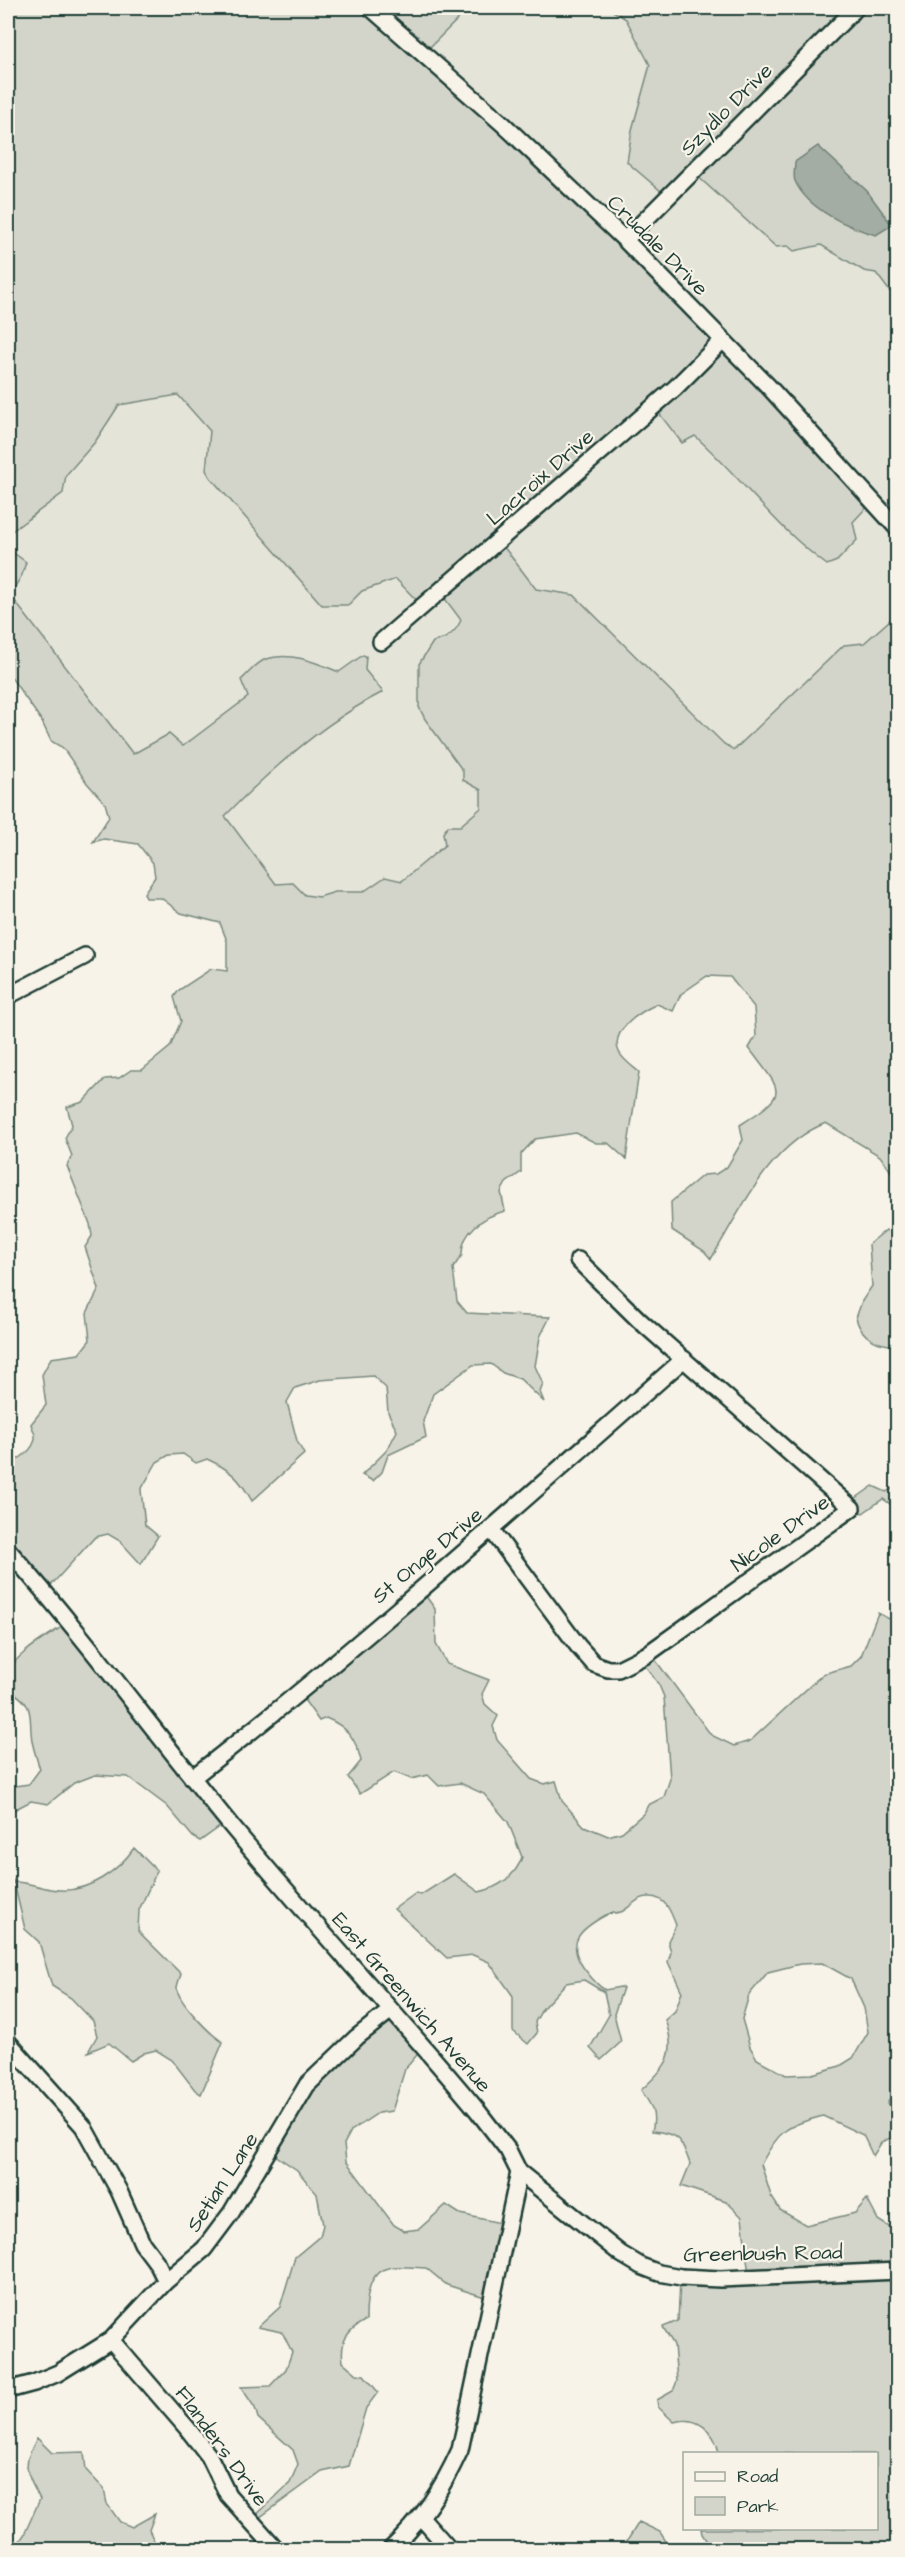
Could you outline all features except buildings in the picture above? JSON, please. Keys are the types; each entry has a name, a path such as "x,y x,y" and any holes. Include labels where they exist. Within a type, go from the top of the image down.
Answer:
{"street":[{"name":"Crudale Drive","path":"371,8 502,124 625,240 723,340 897,528"},
{"name":"Szydlo Drive","path":"625,240 856,8"},
{"name":"Lacroix Drive","path":"381,642 675,388 723,340"},
{"path":"8,996 85,956"},
{"name":"Nicole Drive","path":"491,1529 578,1646 594,1664 608,1669 618,1669 646,1655 852,1508 639,1320 578,1260"},
{"name":"St Onge Drive","path":"192,1778 281,1708 491,1529 684,1359"},
{"name":"East Greenwich Avenue","path":"8,1550 59,1608 192,1778 261,1861 433,2057 508,2150 519,2172"},
{"name":"Setian Lane","path":"8,2390 34,2384 58,2373 111,2340 166,2281 204,2249 231,2212 307,2085 357,2037 391,2010"},
{"path":"8,2042 83,2126 119,2191 142,2243 157,2263 166,2281"},
{"path":"390,2550 421,2517 444,2486 460,2450 519,2172"},
{"name":"Greenbush Road","path":"519,2172 621,2254 659,2273 681,2277 720,2279 897,2271"},
{"name":"Flanders Drive","path":"111,2340 187,2428 209,2456 228,2495 277,2550"},
{"path":"421,2517 450,2550"}],"shaded area":[{"path":"469,8 608,8 626,19 650,65 632,130 628,162 645,175 695,174 776,247 788,246 794,251 821,245 864,271 876,273 897,301 897,614 863,643 844,645 734,750 724,744 574,595 536,589 500,542 655,408 683,443 694,436 717,455 805,549 827,565 426,51"},
{"path":"818,146 867,191 892,225 876,235 841,222 809,201 795,181 795,162"},
{"path":"178,395 210,431 206,470 348,605 362,591 396,579 422,605 440,592 461,620 446,639 419,707 425,719 463,771 463,780 481,790 481,808 460,826 443,833 445,845 402,881 385,877 363,892 335,892 319,897 305,895 293,883 276,884 225,816 269,772 356,705 382,692 365,670 363,655 339,673 313,661 287,656 265,659 248,697 182,746 169,734 133,754 10,595 22,575 26,562 8,549 8,534 63,493 66,475 95,442 119,404"}],"green space":[{"path":"8,8 469,8 427,50 876,497 853,522 857,540 837,561 827,565 775,519 695,436 682,443 655,408 500,542 536,589 574,595 724,744 734,750 844,645 864,643 897,614 897,1180 880,1156 826,1123 806,1133 772,1163 758,1181 711,1259 704,1251 672,1230 671,1202 703,1175 716,1174 727,1167 743,1140 740,1125 768,1105 776,1091 769,1074 749,1048 756,1036 754,1007 730,977 707,976 681,994 673,1011 657,1004 636,1016 619,1036 617,1044 620,1055 639,1072 626,1159 608,1143 596,1143 576,1133 535,1139 521,1154 521,1172 506,1183 501,1192 505,1211 475,1226 465,1239 462,1255 453,1268 457,1301 467,1313 550,1317 540,1337 535,1366 543,1384 540,1392 544,1402 520,1379 503,1373 491,1364 473,1365 433,1394 423,1421 426,1437 388,1455 382,1472 373,1481 362,1475 387,1450 397,1431 388,1412 386,1388 373,1376 320,1380 295,1388 287,1402 297,1441 304,1454 252,1501 234,1476 215,1463 207,1459 196,1463 183,1454 169,1455 157,1462 141,1490 145,1525 158,1536 141,1564 120,1541 108,1534 95,1537 45,1592 8,1552 8,1463 25,1454 32,1447 35,1435 31,1424 46,1405 42,1375 51,1358 79,1354 90,1340 87,1313 99,1289 85,1247 92,1236 90,1224 67,1166 72,1156 65,1138 72,1125 67,1107 83,1102 105,1079 119,1078 131,1070 142,1070 170,1047 181,1021 174,997 179,990 211,969 227,971 227,941 220,923 181,913 161,898 146,898 144,893 155,877 153,863 138,844 104,839 93,842 109,817 105,803 87,783 63,748 51,741 41,720 8,673 8,549 26,562 22,575 10,595 133,754 169,734 183,746 248,697 241,680 256,665 266,659 294,657 339,672 363,655 366,656 365,670 383,692 319,732 261,781 225,816 276,884 293,883 305,895 319,897 335,892 363,892 385,877 402,881 445,845 443,833 448,826 460,826 481,808 481,790 463,780 463,771 425,719 419,707 419,664 433,642 450,635 461,620 440,592 422,606 396,579 362,591 348,605 322,605 210,477 206,470 210,431 178,395 119,405 95,442 66,475 63,493 8,534"},
{"path":"608,8 897,8 897,301 876,273 864,271 821,245 794,251 788,246 776,247 695,174 669,198 627,162 632,130 650,65 626,19"},
{"path":"886,1230 897,1239 897,1345 877,1342 866,1336 856,1318 862,1301 872,1286 869,1244"},
{"path":"873,1486 886,1492 897,1486 897,1509 883,1499 863,1513 851,1510 849,1503"},
{"path":"421,1589 435,1609 436,1644 447,1664 489,1680 482,1694 485,1704 498,1716 493,1726 497,1740 531,1779 544,1784 556,1781 562,1801 584,1826 608,1836 622,1832 644,1813 648,1805 664,1797 670,1779 664,1697 659,1685 641,1660 651,1654 711,1735 734,1746 750,1741 823,1674 851,1666 861,1656 878,1613 897,1623 898,2084 888,2102 897,2134 881,2143 873,2156 863,2135 823,2116 800,2123 785,2131 773,2144 761,2164 771,2196 780,2210 806,2225 855,2213 867,2199 878,2220 897,2232 897,2549 712,2549 702,2534 701,2530 878,2530 878,2452 719,2452 714,2438 704,2427 690,2421 674,2422 658,2407 657,2400 673,2391 677,2381 674,2345 663,2327 678,2321 680,2280 749,2275 742,2217 726,2201 681,2186 690,2164 684,2149 678,2139 673,2136 652,2131 654,2119 652,2109 641,2090 657,2075 667,2059 670,2042 665,2020 675,2011 682,1992 668,1962 671,1952 668,1941 676,1925 668,1907 656,1898 643,1898 623,1911 608,1914 590,1925 583,1930 576,1943 578,1958 595,1982 605,1990 623,1988 614,2014 621,2042 601,2060 590,2048 609,2015 604,1992 584,1980 566,1983 543,2008 535,2022 537,2033 528,2044 513,2031 513,1996 489,1962 473,1955 447,1958 394,1909 416,1893 421,1895 454,1874 479,1892 493,1888 505,1880 515,1870 522,1857 508,1822 484,1794 460,1783 439,1786 428,1775 411,1779 394,1772 360,1794 348,1777 361,1761 354,1740 340,1725 326,1718 319,1721 300,1694","holes":["822,1963 851,1979 864,2008 868,2032 853,2058 840,2066 812,2074 786,2075 757,2059 750,2047 742,2019 749,1995 768,1972 800,1964"]},
{"path":"69,1622 225,1823 200,1841 193,1837 167,1806 128,1777 95,1775 74,1783 48,1804 31,1801 8,1813 8,1787 29,1784 40,1769 32,1741 29,1711 23,1700 8,1689 8,1674 11,1667 25,1652"},
{"path":"134,1848 157,1871 139,1910 138,1931 181,1974 177,1988 183,2001 203,2026 223,2042 201,2094 195,2090 172,2060 156,2050 144,2053 131,2061 109,2043 88,2052 97,2036 93,2021 71,1998 52,1986 39,1942 25,1929 14,1883 8,1882 8,1872 14,1882 54,1890 71,1890 102,1878 120,1864"},
{"path":"386,2014 422,2049 405,2069 392,2111 378,2113 351,2131 344,2144 346,2161 394,2225 404,2231 419,2229 446,2205 460,2214 505,2224 491,2299 447,2285 426,2268 393,2267 376,2275 369,2289 366,2320 346,2337 342,2355 343,2362 357,2374 364,2375 378,2392 366,2408 349,2466 322,2472 252,2523 251,2520 290,2483 298,2464 293,2450 258,2418 255,2408 241,2387 270,2386 286,2369 292,2352 282,2332 258,2327 280,2307 295,2257 320,2236 323,2225 317,2194 297,2170 269,2151 305,2089"},
{"path":"37,2438 52,2453 84,2452 86,2470 104,2489 107,2504 120,2522 132,2527 155,2514 149,2530 158,2549 14,2549 24,2535 40,2499 27,2469 27,2462"},
{"path":"639,2522 660,2532 671,2549 622,2549"}]}
